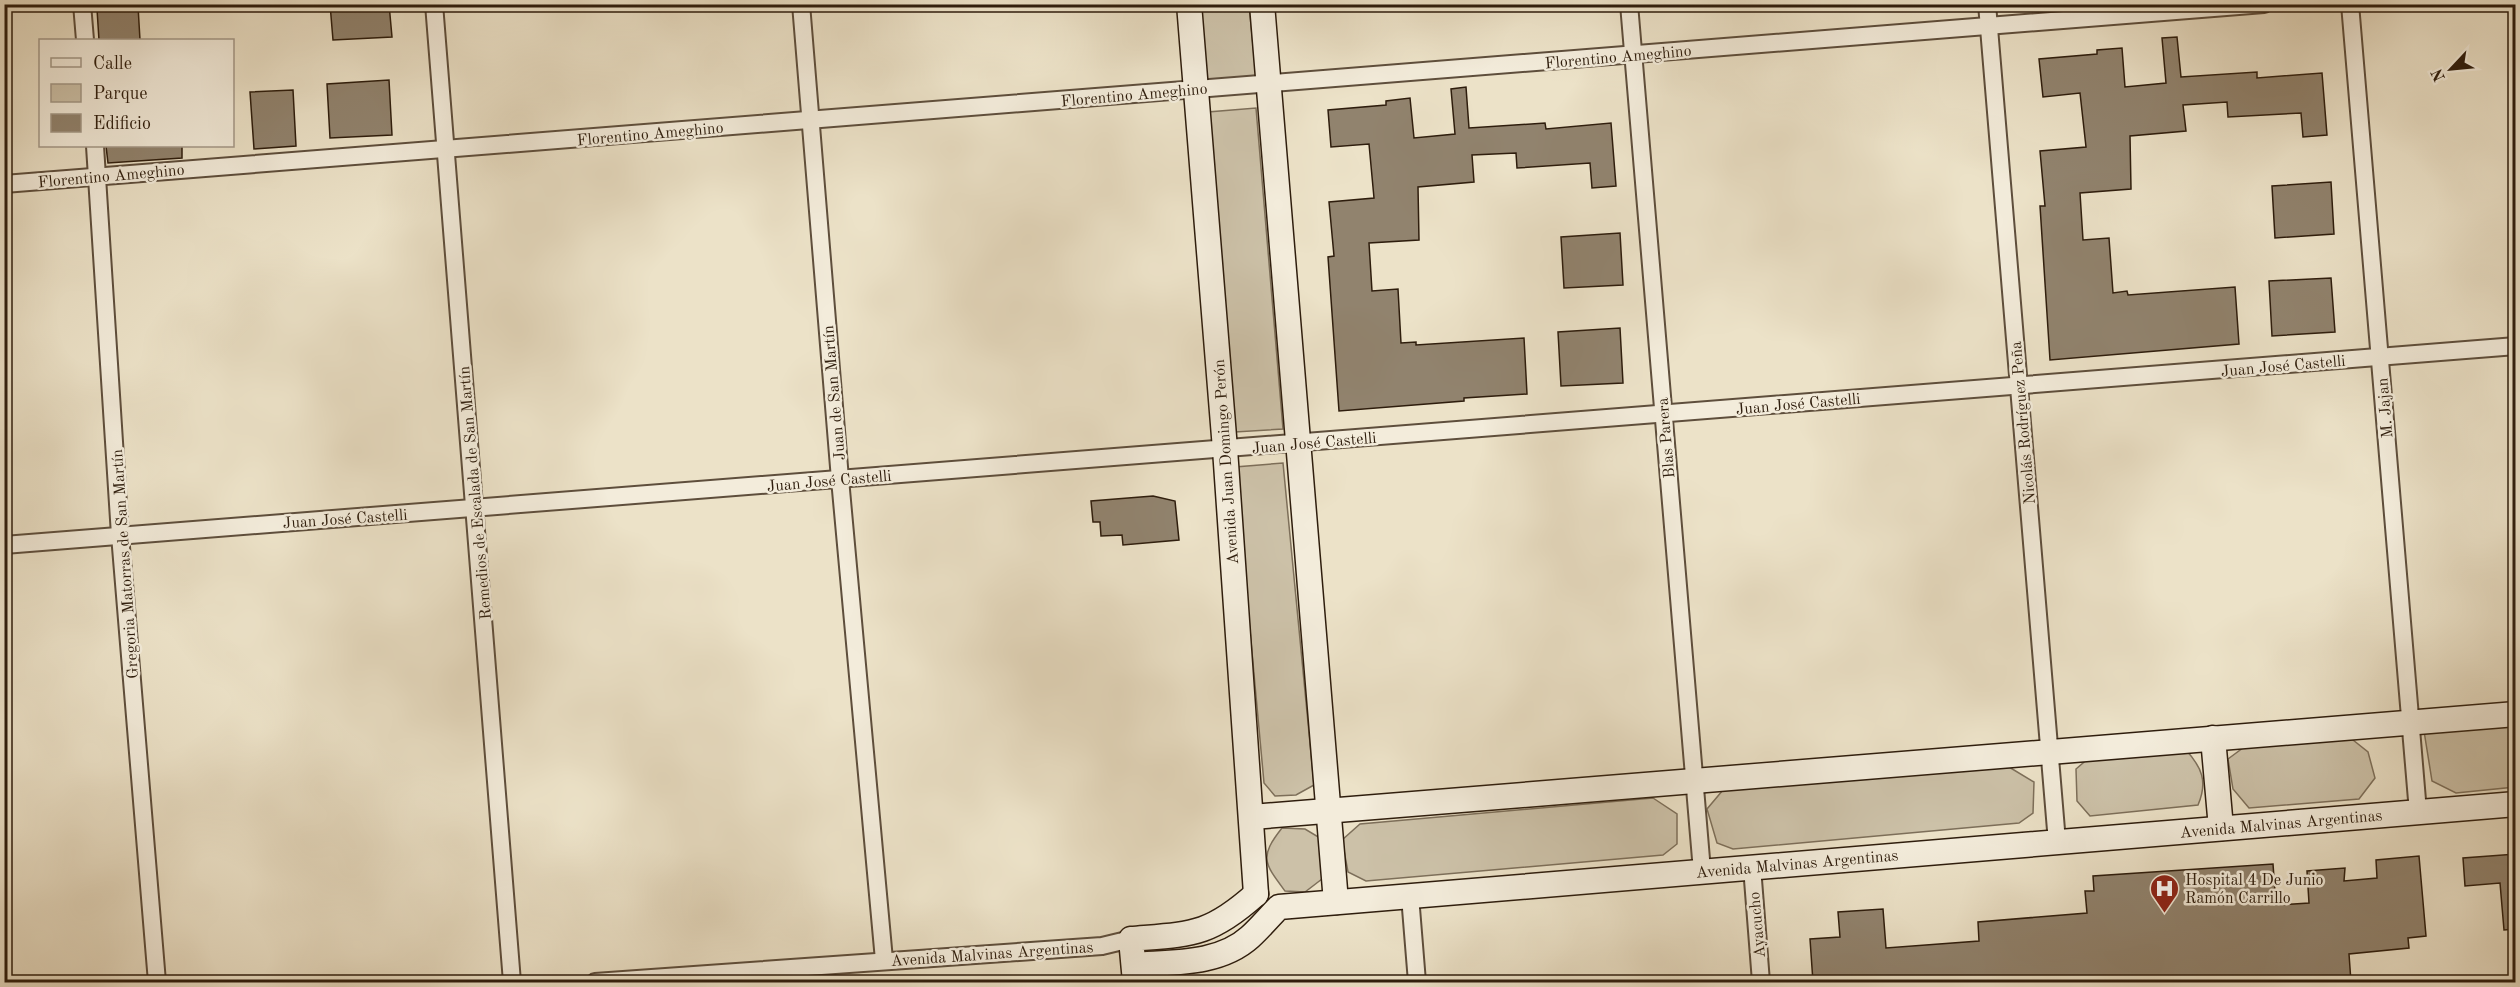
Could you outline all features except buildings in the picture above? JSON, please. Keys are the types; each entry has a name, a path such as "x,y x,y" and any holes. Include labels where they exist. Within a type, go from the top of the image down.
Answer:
{"main road":[{"name":"Avenida Juan Domingo Perón","path":"1189,4 1225,449 1256,894"},
{"path":"1262,4 1336,902"},
{"path":"1252,817 2516,714"},
{"path":"2213,738 2221,828"},
{"name":"Avenida Malvinas Argentinas","path":"1279,907 2516,804"},
{"path":"1131,939 1134,974 1161,973 1227,953 1249,938 1279,907 1256,894"},
{"name":"Avenida Malvinas Argentinas","path":"1131,939 1192,934 1214,926 1236,913 1256,894"},
{"path":"1158,936 1161,973"}],"street":[{"path":"82,4 85,39"},
{"name":"Remedios de Escalada de San Martín","path":"434,4 512,982"},
{"name":"Juan de San Martín","path":"801,4 840,479 884,960"},
{"name":"Blas Parera","path":"1629,4 1702,871"},
{"name":"Nicolás Rodríguez Peña","path":"1987,4 2057,842"},
{"name":"Florentino Ameghino","path":"4,184 2264,4"},
{"name":"M. Jajan","path":"2350,4 2418,812"},
{"name":"Gregoria Matorras de San Martín","path":"95,147 120,535 157,982"},
{"name":"Juan José Castelli","path":"4,545 2516,346"},
{"name":"Ayacucho","path":"1752,867 1761,982"},
{"path":"1410,896 1417,982"},
{"name":"Avenida Malvinas Argentinas","path":"595,982 806,975 884,960 1102,946 1131,939"},
{"name":"Avenida Malvinas Argentinas","path":"1102,946 1134,974"}],"green space":[{"path":"1200,5 1249,5 1256,76 1207,80"},
{"path":"1256,108 1283,429 1235,432 1208,112"},
{"path":"1283,463 1314,785 1296,795 1275,796 1264,783 1235,467"},
{"path":"2515,723 2515,787 2456,793 2432,781 2424,731"},
{"path":"2348,736 2368,752 2375,778 2359,799 2249,808 2233,789 2228,759 2247,745"},
{"path":"2185,749 2196,762 2202,775 2203,789 2198,805 2090,816 2077,801 2076,769 2090,757"},
{"path":"2009,767 2034,782 2033,813 2019,823 1733,849 1717,843 1707,809 1723,790"},
{"path":"1653,798 1677,814 1677,844 1663,855 1366,881 1348,872 1342,840 1360,824"},
{"path":"1282,828 1305,829 1320,838 1322,879 1305,892 1285,891 1269,866 1267,853"}],"place":[{"name":"Hospital 4 De Junio Ramón Carrillo","path":"2164,914"}]}
